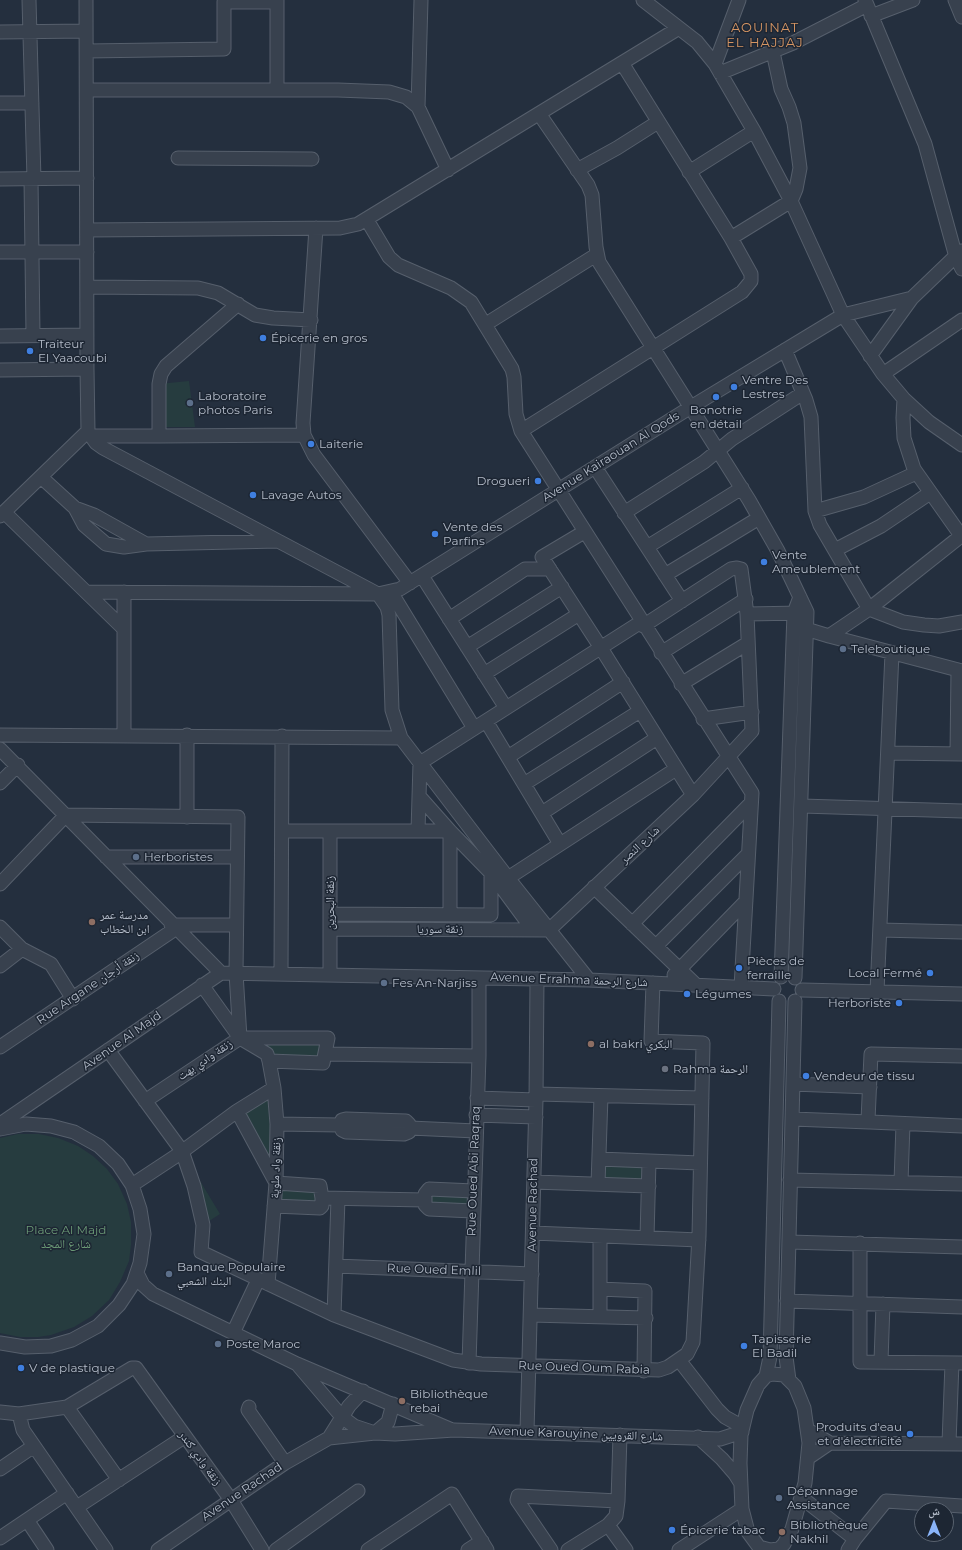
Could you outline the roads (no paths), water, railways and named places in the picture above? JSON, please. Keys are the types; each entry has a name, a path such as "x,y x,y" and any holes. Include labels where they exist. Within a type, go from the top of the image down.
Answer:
{"street":[{"path":"29,0 32,103 33,335"},
{"path":"86,0 87,369 89,434 96,443 104,448 279,541 385,593 474,728"},
{"path":"418,107 421,0"},
{"path":"644,0 702,47 717,68 754,132 791,201 843,315 870,356 904,399 930,422 962,445"},
{"path":"717,68 739,0"},
{"path":"717,68 773,52 868,7 913,0"},
{"path":"955,0 962,17"},
{"path":"87,51 224,49 224,2 277,1 277,90"},
{"path":"868,7 925,144 960,259 912,298 870,356"},
{"path":"87,230 340,228 358,224 540,115 680,28"},
{"path":"0,32 86,30"},
{"path":"731,238 791,201 799,178 799,156 794,123 781,89 773,52"},
{"path":"520,431 742,292 750,284 750,274 731,238 688,172 622,63"},
{"path":"87,90 344,90 389,92 406,96 418,107 448,170"},
{"path":"0,103 32,103"},
{"path":"540,115 588,185 592,195 596,255 599,262 742,488 778,551 800,597 802,806 795,978"},
{"path":"577,170 617,148 658,122"},
{"path":"688,172 754,132"},
{"path":"178,158 312,159"},
{"path":"0,179 87,178"},
{"path":"367,220 389,257 398,265 463,294 471,302 486,324 512,369 516,414 520,431 642,624 752,793 741,987"},
{"path":"316,228 303,423 304,435 314,455 410,583"},
{"path":"0,252 87,252"},
{"path":"486,324 596,255"},
{"path":"87,287 198,288 218,293 255,315 273,318 311,320"},
{"name":"Avenue Kairaouan Al Qods","path":"385,593 410,583 422,576 691,406 843,315 912,298"},
{"path":"159,436 159,384 161,374 166,366 238,304"},
{"path":"883,374 962,320"},
{"path":"0,336 87,335"},
{"path":"785,350 803,393 811,417 813,497 815,511 835,550 869,609 903,622 924,625 938,626 962,622"},
{"path":"0,370 87,369"},
{"path":"624,513 704,462 732,439 803,393"},
{"path":"829,636 869,609 962,536 916,473 908,456 904,438 904,399"},
{"path":"123,628 88,592 2,514 89,434 159,436 304,435"},
{"path":"420,763 601,648 682,601 595,467"},
{"path":"815,511 864,497 916,473"},
{"path":"42,477 75,508 84,525 106,544 124,547 146,544 279,541"},
{"path":"647,547 742,488"},
{"path":"835,550 881,526 930,493"},
{"path":"75,508 94,515 146,544"},
{"path":"665,575 759,518"},
{"path":"584,532 542,557 580,614 693,795"},
{"path":"449,618 524,569 550,569"},
{"name":"شارع النصر","path":"550,930 693,795 752,731 748,614 741,569 731,569 682,601"},
{"path":"422,576 506,708"},
{"path":"467,647 562,586"},
{"path":"88,592 385,593"},
{"path":"124,592 124,735"},
{"path":"385,593 389,615 392,710 401,738 508,878 589,980"},
{"path":"661,653 746,599"},
{"path":"748,614 800,613"},
{"path":"484,674 580,614"},
{"path":"800,629 960,670 959,754 889,753"},
{"path":"766,1376 778,1374 784,1375 789,1380 800,1398 808,1430 808,1458 802,1498 792,1529 784,1544 778,1549 761,1549 748,1532 742,1509 740,1482 742,1429 753,1394 758,1384 766,1376 770,1357 778,989 800,629"},
{"path":"681,684 748,643"},
{"path":"877,992 885,808 889,753 892,653"},
{"path":"508,757 622,682"},
{"path":"524,784 640,711"},
{"path":"703,719 752,712"},
{"path":"486,721 560,844"},
{"path":"0,735 401,738"},
{"path":"187,736 187,817"},
{"path":"281,973 282,736"},
{"path":"542,813 657,738"},
{"path":"0,749 18,765 173,927 221,973"},
{"path":"418,831 420,763"},
{"path":"0,783 18,765"},
{"path":"508,878 676,769"},
{"path":"420,796 450,831 492,873 533,930"},
{"path":"632,924 751,803"},
{"path":"802,806 962,810"},
{"path":"0,884 66,815 238,817 236,973 240,1038"},
{"path":"282,831 450,831"},
{"name":"زنقة البحرين","path":"330,831 330,974"},
{"path":"450,831 450,915"},
{"path":"656,946 748,854"},
{"path":"106,857 237,857"},
{"name":"زنقة سوريا","path":"330,914 491,915 492,873"},
{"path":"594,887 696,985"},
{"path":"659,983 680,969 746,901"},
{"path":"173,927 236,925"},
{"path":"0,927 22,949 51,964 73,999"},
{"name":"Rue Argane زنقة أرجان","path":"0,1047 73,999 173,927"},
{"name":"زنقة سوريا","path":"330,929 550,930"},
{"path":"880,930 962,932"},
{"path":"0,966 22,949"},
{"name":"Avenue Errahma شارع الرحمة","path":"221,973 537,978 778,989"},
{"name":"Avenue Al Majd","path":"0,1124 221,973"},
{"path":"778,989 788,975 800,982 793,1084 790,1180 786,1357 789,1380"},
{"name":"Rue Oued Abi Raqraq","path":"469,1363 470,1272 479,1056 479,978"},
{"name":"Avenue Rachad","path":"527,1432 536,1117 537,978"},
{"name":"Rue Oued Oum Rabia","path":"108,1050 182,1151 194,1186 203,1225 201,1252 334,1315 432,1354 469,1363 644,1371 664,1370 679,1360 690,1350 693,1342 699,1240 703,1043 652,1041 659,983"},
{"path":"202,985 240,1038 267,1058 323,1064 325,1054 479,1056"},
{"path":"778,989 787,1003 798,996 877,992 962,994"},
{"name":"زنقة وادي بهت","path":"144,1101 240,1038 326,1037 325,1054"},
{"path":"869,1122 871,1054 962,1056"},
{"name":"زنقة واد ملوية","path":"263,1282 276,1183 277,1124 274,1088 267,1058"},
{"path":"793,1084 870,1087"},
{"path":"132,1185 182,1151 236,1111 274,1088"},
{"path":"598,1184 601,1096"},
{"path":"477,1098 601,1096 702,1098"},
{"path":"236,1111 276,1183 320,1186 322,1198 322,1206 320,1208 274,1206"},
{"path":"476,1115 536,1117"},
{"path":"277,1124 340,1126 342,1120 346,1119 406,1121 410,1128 476,1131"},
{"path":"793,1119 962,1126"},
{"path":"0,1128 37,1124 74,1132 91,1141 109,1155 132,1185 140,1206 143,1227 142,1252 137,1273 127,1294 104,1321 88,1332 72,1340 54,1345 36,1347 0,1343"},
{"path":"901,1182 903,1124"},
{"path":"599,1159 700,1163"},
{"path":"647,1238 649,1161"},
{"path":"790,1180 962,1184"},
{"path":"534,1182 648,1186"},
{"path":"473,1211 429,1209 424,1200 425,1191 429,1188 474,1190"},
{"path":"322,1198 424,1200"},
{"path":"334,1315 338,1199"},
{"path":"533,1233 699,1240"},
{"path":"600,1236 600,1317"},
{"path":"789,1242 962,1247"},
{"path":"808,1430 830,1443 956,1444 957,1363 881,1361 860,1362 860,1243"},
{"name":"Rue Oued Emlil","path":"336,1266 532,1274"},
{"name":"Avenue Karouyine شارع القرويين","path":"137,1273 143,1284 153,1294 297,1364 454,1430"},
{"path":"233,1333 263,1282"},
{"path":"600,1288 644,1291 646,1318 644,1371"},
{"name":"Avenue Karouyine شارع القرويين","path":"127,1294 153,1294"},
{"path":"787,1301 962,1307"},
{"path":"881,1361 883,1304"},
{"path":"531,1315 646,1318"},
{"path":"679,1360 717,1409 742,1429"},
{"name":"Avenue Karouyine شارع القرويين","path":"297,1364 342,1417 354,1426 375,1433 395,1434 454,1430 698,1437 720,1439 742,1429"},
{"name":"زنقة وادي كندر","path":"67,1407 135,1367 184,1437 231,1500 262,1550"},
{"name":"Avenue Rachad","path":"329,1438 354,1398 362,1391"},
{"path":"375,1433 388,1422 392,1404"},
{"path":"0,1412 19,1414 67,1407 119,1480"},
{"path":"249,1407 248,1410 285,1463"},
{"path":"19,1414 23,1430 106,1550"},
{"name":"Avenue Rachad","path":"158,1550 285,1463 329,1438 375,1433"},
{"path":"568,1550 608,1525 616,1516 618,1501 620,1435"},
{"path":"77,1507 184,1437"},
{"path":"698,1437 722,1459 740,1482"},
{"path":"808,1458 830,1443"},
{"path":"0,1469 34,1446"},
{"path":"276,1550 358,1491"},
{"path":"0,1538 67,1493"},
{"path":"368,1550 452,1494 485,1546 468,1550"},
{"path":"552,1550 517,1500 518,1496 618,1501"},
{"path":"802,1498 851,1544 886,1501 962,1506"},
{"path":"679,1550 742,1509"},
{"path":"27,1520 48,1550"},
{"path":"608,1525 626,1550"}],"place":[{"name":"Épicerie en gros","path":"263,338"},
{"name":"Traiteur El Yaacoubi","path":"30,351"},
{"name":"Ventre Des Lestres","path":"734,387"},
{"name":"Bonotrie en détail","path":"716,397"},
{"name":"Laboratoire photos Paris","path":"190,403"},
{"name":"Laiterie","path":"311,444"},
{"name":"Drogueri","path":"538,481"},
{"name":"Lavage Autos","path":"253,495"},
{"name":"Vente des Parfins","path":"435,534"},
{"name":"Vente Ameublement","path":"764,562"},
{"name":"Teleboutique","path":"843,649"},
{"name":"Herboristes","path":"136,857"},
{"name":"مدرسة عمر ابن الخطاب","path":"92,922"},
{"name":"Pièces de ferraille","path":"739,968"},
{"name":"Local Fermé","path":"930,973"},
{"name":"Fes An-Narjiss","path":"384,983"},
{"name":"Légumes","path":"687,994"},
{"name":"Herboriste","path":"899,1003"},
{"name":"al bakri البكري","path":"591,1044"},
{"name":"Rahma الرحمة","path":"665,1069"},
{"name":"Vendeur de tissu","path":"806,1076"},
{"name":"Banque Populaire البنك الشعبي","path":"169,1274"},
{"name":"Poste Maroc","path":"218,1344"},
{"name":"Tapisserie El Badil","path":"744,1346"},
{"name":"V de plastique","path":"21,1368"},
{"name":"Bibliothèque rebai","path":"402,1401"},
{"name":"Produits d'eau et d'électricité","path":"910,1434"},
{"name":"Dépannage Assistance","path":"779,1498"},
{"name":"Épicerie tabac","path":"672,1530"},
{"name":"Bibliothèque Nakhil","path":"782,1532"}],"district":[{"name":"AOUINAT EL HAJJAJ","path":"765,36"}],"park label":[{"name":"Place Al Majd شارع المجد","path":"66,1237"}]}
